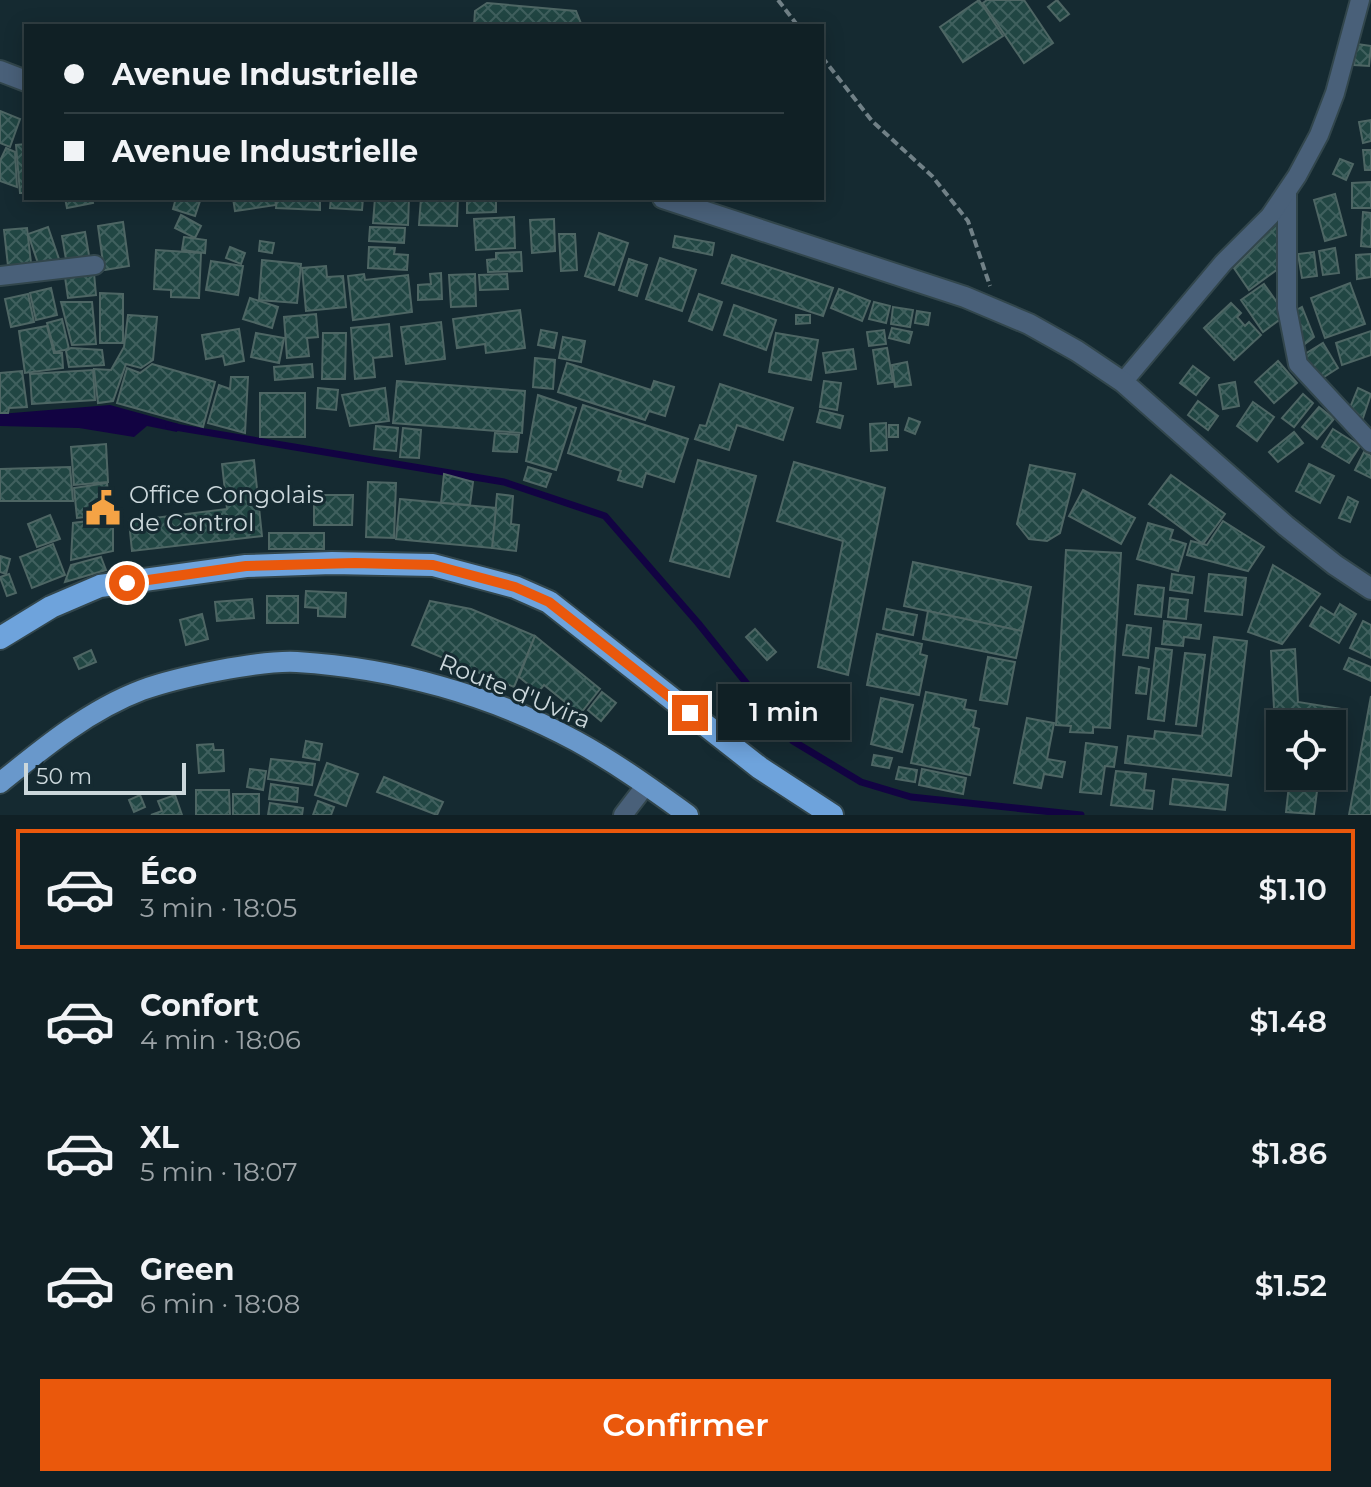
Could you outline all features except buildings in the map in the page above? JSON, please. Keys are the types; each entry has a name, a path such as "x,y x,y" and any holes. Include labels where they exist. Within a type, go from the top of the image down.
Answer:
{"highway":[{"path":"0,638 51,607 100,586 246,566 346,563 433,565 515,587 549,602 760,768 832,815"}],"main road":[{"name":"Route d'Uvira","path":"0,783 65,731 142,690 224,669 295,662 418,679 471,695 574,740 688,815"}],"street":[{"path":"1123,382 1223,263 1270,216 1287,192 1319,135 1335,93 1360,0"},
{"path":"0,71 24,80"},
{"path":"1287,192 1287,308 1298,364 1371,443"},
{"path":"669,200 965,297 1041,330 1123,382 1286,526 1371,589"},
{"path":"0,276 95,265"},
{"path":"623,815 646,785"}],"path":[{"path":"778,0 796,24"},
{"path":"824,60 872,121 932,176 968,221 999,311"}],"shaded area":[{"path":"110,405 179,424 177,432 147,426 134,437 79,428 0,426 0,414"}],"waterway":[{"path":"169,426 504,482 605,516 698,623 793,741 861,782 911,797 1081,815"}],"place":[{"name":"Office Congolais de Control","path":"103,508"}],"route":[{"path":"127,583 246,566 332,563 433,565 515,587 549,602 690,713"}]}
